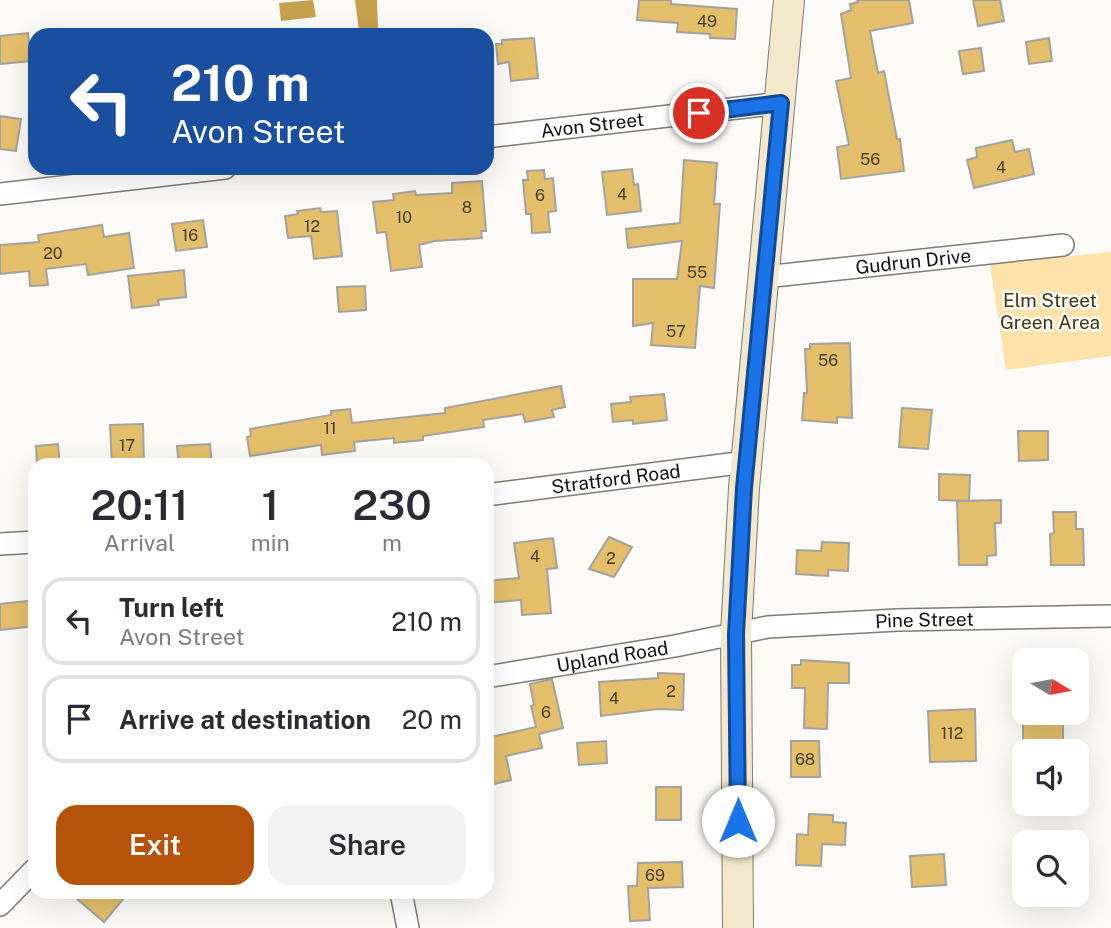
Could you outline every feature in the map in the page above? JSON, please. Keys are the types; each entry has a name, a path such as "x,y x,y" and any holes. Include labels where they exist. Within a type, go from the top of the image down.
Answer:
{"street":[{"path":"738,928 736,634 746,462 789,0"},
{"name":"Avon Street","path":"494,136 781,103"},
{"path":"0,194 164,175"},
{"name":"Gudrun Drive","path":"764,277 1063,245"},
{"name":"Stratford Road","path":"494,494 746,462"},
{"path":"0,544 28,542"},
{"name":"Pine Street","path":"736,634 768,627 859,621 1111,616"},
{"name":"Upland Road","path":"494,676 736,634"},
{"path":"0,905 28,876"},
{"path":"402,899 408,928"}],"green space":[{"name":"Elm Street Green Area","path":"1111,252 1111,356 1006,370 990,264"}],"shaded area":[{"path":"313,0 316,17 281,21 279,3"},
{"path":"355,0 377,0 378,28 359,28"}],"building":[{"path":"639,0 671,0 671,4 737,9 735,39 677,32 678,23 637,20"},
{"path":"857,0 909,0 913,23 870,31 878,73 884,71 897,139 900,139 904,171 841,179 837,147 849,145 836,81 851,78 841,14 851,10 850,4 858,2"},
{"path":"973,0 1000,0 1004,21 978,26"},
{"path":"28,33 28,61 0,64 0,36"},
{"path":"534,38 538,78 511,81 509,62 498,64 496,44 502,44 502,40"},
{"path":"1049,38 1052,61 1029,64 1026,42"},
{"path":"981,48 984,71 963,74 959,51"},
{"path":"0,116 21,119 16,151 0,149"},
{"path":"1012,140 1015,152 1029,149 1034,174 974,188 967,160 977,157 976,148"},
{"path":"684,160 717,163 714,204 720,204 714,288 700,286 695,348 651,345 653,323 633,326 633,279 677,279 682,241 628,248 626,229 680,223"},
{"path":"632,169 634,185 638,184 641,211 607,215 602,172"},
{"path":"544,170 545,179 553,178 556,211 548,212 550,232 532,233 531,214 526,214 523,180 528,180 527,171"},
{"path":"482,181 486,231 481,231 482,238 435,241 419,245 422,267 391,271 386,232 377,233 373,202 394,200 393,194 415,191 416,195 452,193 452,183"},
{"path":"320,208 321,212 337,211 342,256 314,259 311,236 288,238 285,216 298,214 297,211"},
{"path":"203,220 207,247 176,251 172,224"},
{"path":"102,225 104,237 129,233 134,268 88,275 86,264 46,269 48,285 30,286 29,271 0,274 0,245 39,242 38,235"},
{"path":"184,270 186,297 158,300 159,305 132,308 128,276"},
{"path":"365,286 366,310 339,312 337,287"},
{"path":"850,343 852,418 837,417 837,423 802,420 804,393 807,393 805,349 810,349 810,344"},
{"path":"561,386 565,407 552,410 554,417 525,422 523,414 483,420 484,427 423,436 423,440 394,443 394,438 354,442 355,451 322,455 321,445 250,456 247,437 251,436 250,429 331,415 331,411 350,409 352,423 445,413 445,408"},
{"path":"664,394 667,420 633,424 633,420 613,422 611,404 631,402 630,397"},
{"path":"902,408 932,410 928,449 899,447"},
{"path":"143,424 144,458 112,458 110,425"},
{"path":"1018,431 1048,431 1048,460 1019,461"},
{"path":"58,444 59,458 37,458 36,446"},
{"path":"210,444 211,458 178,458 177,446"},
{"path":"939,474 970,475 969,501 939,500"},
{"path":"1001,500 1001,523 995,523 996,555 987,556 987,565 959,565 957,501"},
{"path":"1053,512 1076,512 1076,529 1083,529 1084,565 1051,565 1050,534 1054,533"},
{"path":"609,537 632,547 614,577 589,569"},
{"path":"553,538 557,568 547,569 551,613 522,615 521,600 494,602 494,580 519,578 514,543"},
{"path":"822,542 849,543 848,571 828,570 828,576 796,574 797,550 821,551"},
{"path":"28,601 28,627 0,630 0,604"},
{"path":"801,660 849,663 849,683 828,683 827,729 804,728 805,688 792,688 792,665 801,665"},
{"path":"658,673 684,674 683,710 658,709 601,716 599,682 658,678"},
{"path":"552,679 563,728 539,734 542,748 506,756 511,780 494,784 494,736 536,727 530,684"},
{"path":"975,709 976,761 930,762 928,711"},
{"path":"1023,725 1063,725 1063,739 1023,739"},
{"path":"606,741 607,763 579,765 577,743"},
{"path":"791,741 819,741 820,777 791,777"},
{"path":"656,787 681,787 681,820 656,820"},
{"path":"809,814 833,815 833,822 846,823 845,845 822,844 821,866 796,865 797,834 808,835"},
{"path":"944,854 946,885 912,887 910,856"},
{"path":"682,862 683,887 648,888 650,920 630,921 628,886 637,886 638,863"},
{"path":"77,899 123,899 104,922"}],"route":[{"path":"699,113 781,103 744,488 736,634 738,821"}]}
